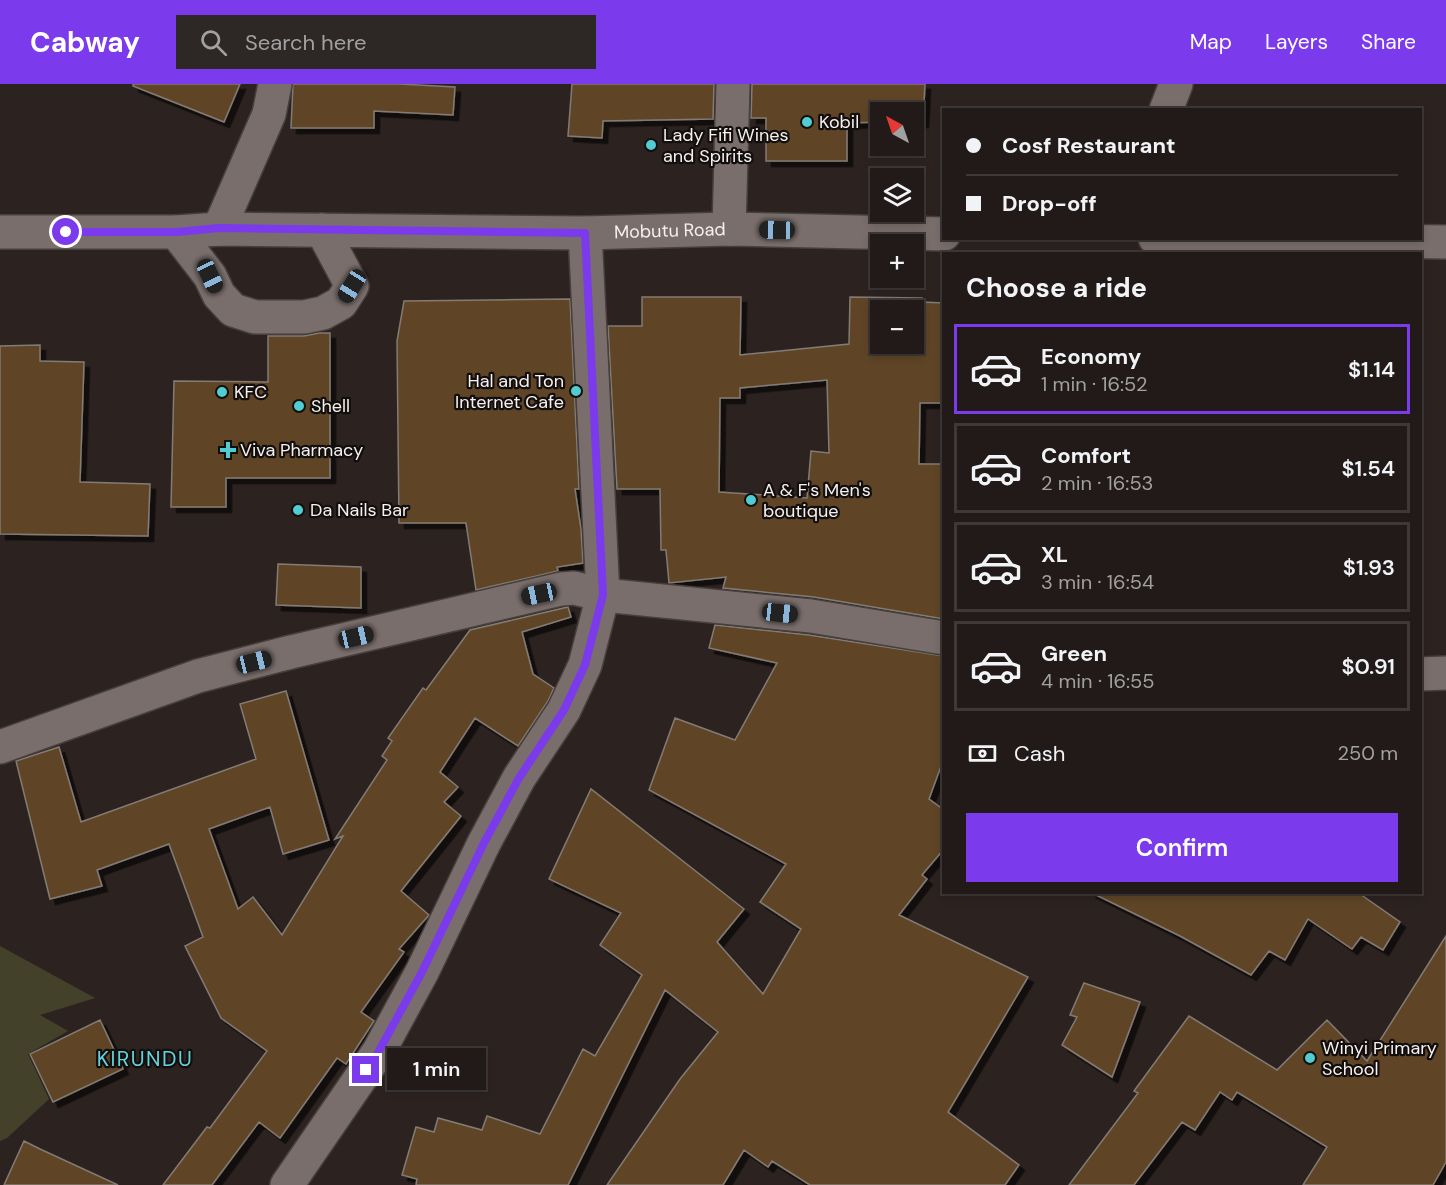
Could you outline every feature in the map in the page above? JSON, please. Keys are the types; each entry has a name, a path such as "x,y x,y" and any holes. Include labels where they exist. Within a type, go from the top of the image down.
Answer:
{"street":[{"path":"219,228 269,114 275,84"},
{"path":"729,229 733,84"},
{"path":"1167,108 1176,84"},
{"name":"Mobutu Road","path":"0,232 177,232 219,228 585,233 729,229 942,234"},
{"path":"177,232 210,276 219,295 233,310 255,317 304,317 323,313 341,303 352,286 322,230"},
{"path":"287,1185 379,1051 422,972 484,843 519,778 564,710 585,665 603,595 585,233"},
{"path":"1300,240 1446,242"},
{"path":"0,747 198,676 281,654 561,589 574,588 603,595 811,616 942,638"},
{"path":"1422,674 1446,673"}],"shaded area":[{"path":"0,946 95,998 40,1015 68,1031 28,1054 49,1099 7,1138 0,1141"}],"building":[{"path":"133,84 240,84 224,122 133,86"},
{"path":"293,84 400,84 455,87 453,115 374,111 374,128 291,128"},
{"path":"572,84 714,84 713,119 603,121 602,138 568,136"},
{"name":"Kobil","path":"752,84 925,84 924,103 870,102 870,122 847,123 847,161 766,161 766,118 751,118"},
{"path":"642,297 741,297 740,355 849,344 850,297 922,298 922,300 870,300 870,354 924,354 924,302 942,303 942,403 920,403 919,464 942,464 942,619 814,597 723,588 726,577 669,583 666,550 661,550 660,489 617,489 608,326 642,326","holes":["827,380 829,453 811,451 807,498 719,492 720,398 740,398 740,388"]},
{"path":"570,299 579,489 575,489 583,563 557,567 558,571 476,590 466,523 399,523 397,341 404,301"},
{"path":"330,333 330,478 226,478 226,507 171,507 174,381 268,382 268,336 304,336"},
{"path":"40,345 40,361 84,362 80,482 150,484 148,536 0,534 0,346"},
{"path":"278,564 361,567 361,608 276,605"},
{"path":"568,607 571,617 522,632 533,674 554,688 518,746 475,718 440,772 458,787 444,802 461,816 401,891 429,915 399,949 404,952 361,1012 374,1021 346,1064 337,1058 280,1138 259,1122 212,1185 163,1185 207,1127 210,1128 267,1051 221,1018 185,946 203,937 169,844 97,870 102,886 50,899 16,761 59,747 81,822 256,759 240,704 286,691 329,840 283,854 270,807 209,829 238,909 253,897 282,935 343,836 335,839 387,760 382,756 392,741 388,738 423,688 426,690 470,630"},
{"path":"715,625 809,635 942,656 942,763 929,799 942,809 942,851 922,875 927,879 899,915 1028,977 948,1112 1019,1165 1005,1185 810,1185 772,1161 768,1167 744,1150 723,1185 607,1185 680,1079 718,1032 665,990 568,1185 416,1185 417,1179 402,1175 416,1127 434,1132 438,1118 482,1130 487,1116 540,1134 583,1049 595,1056 642,975 600,945 621,913 549,879 591,789 744,909 717,942 763,994 801,929 760,902 786,864 649,790 675,718 735,740 777,663 709,648"},
{"path":"1094,894 1360,894 1400,922 1383,950 1361,937 1352,949 1308,919 1285,960 1269,951 1251,975 1180,936"},
{"path":"1446,936 1446,1162 1433,1185 1303,1185 1327,1147 1237,1092 1232,1100 1220,1092 1195,1130 1182,1122 1134,1185 1069,1185 1138,1093 1134,1091 1189,1016 1277,1070 1327,1020 1367,1061"},
{"path":"1084,983 1140,1002 1112,1077 1062,1045 1077,1017 1070,1015"},
{"path":"100,1020 123,1069 53,1102 30,1054"},
{"path":"24,1141 40,1149 118,1185 4,1185"}],"place":[{"name":"Kobil","path":"807,122"},
{"name":"Lady Fifi Wines and Spirits","path":"651,145"},
{"name":"Hal and Ton Internet Cafe","path":"576,391"},
{"name":"KFC","path":"222,392"},
{"name":"Shell","path":"299,406"},
{"name":"Viva Pharmacy","path":"228,450"},
{"name":"A & F's Men's boutique","path":"751,500"},
{"name":"Da Nails Bar","path":"298,510"},
{"name":"Winyi Primary School","path":"1310,1058"}],"district":[{"name":"KIRUNDU","path":"145,1059"}],"route":[{"path":"66,232 177,232 219,228 585,233 603,595 585,665 564,710 519,778 484,843 422,972 379,1051 366,1070"}]}
